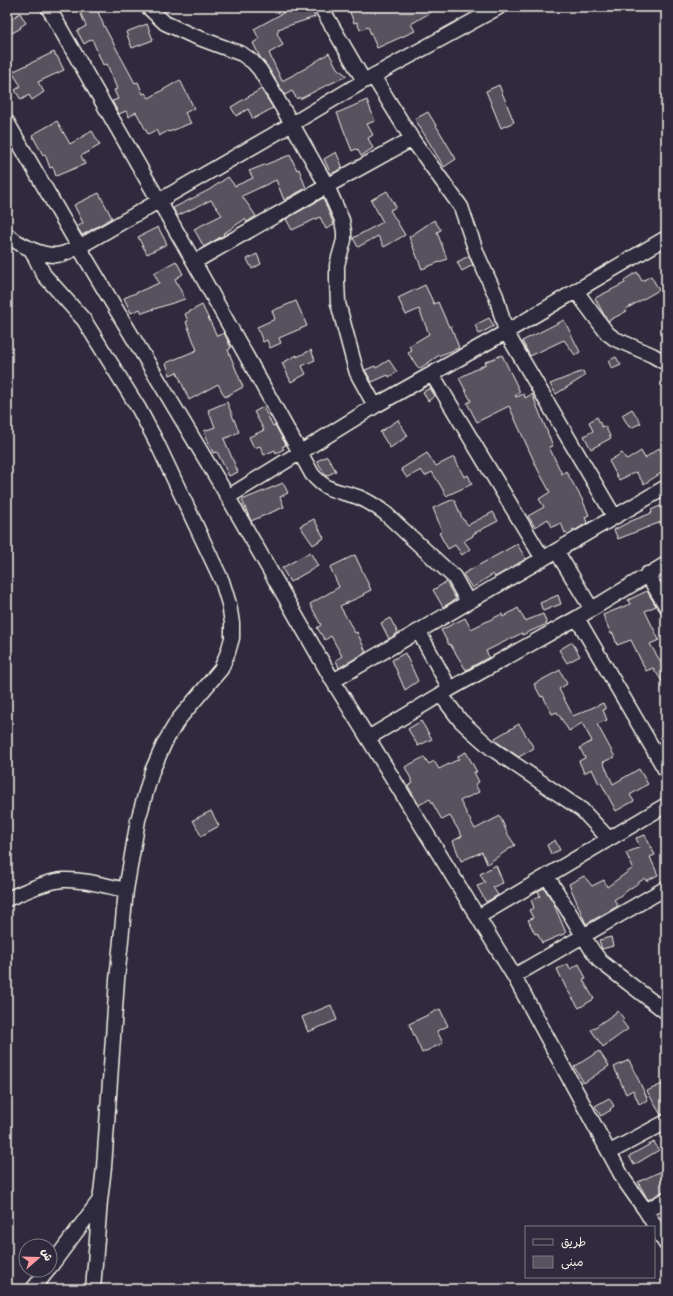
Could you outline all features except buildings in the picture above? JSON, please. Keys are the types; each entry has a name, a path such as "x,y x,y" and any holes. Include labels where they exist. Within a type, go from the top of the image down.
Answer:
{"street":[{"path":"48,7 158,202 194,262 312,474 318,482 328,489 359,498 374,505 385,513 454,577 468,602"},
{"path":"148,7 165,23 191,35 242,54 253,62 260,70 292,124 327,186 339,212 344,232 344,240 338,265 338,302 357,373 375,406"},
{"path":"321,7 369,79 460,207 466,219 477,254 496,296 506,332 614,516"},
{"path":"7,235 31,248 47,254 59,255 79,248 369,79 495,8"},
{"path":"7,122 79,248 228,497 333,681 514,976 624,1180 646,1211 666,1244"},
{"path":"194,262 412,139"},
{"path":"228,497 375,406 506,332 666,238"},
{"path":"31,248 44,275 84,320 147,424 220,576 229,604 232,623 232,638 221,669 178,720 165,742 152,771 138,820 126,890 117,980 104,1168 93,1289"},
{"path":"576,291 606,333 615,339 666,363"},
{"path":"432,374 543,559"},
{"path":"333,681 557,552 614,516 666,487"},
{"path":"557,552 591,608"},
{"path":"368,738 445,692 577,618 647,574 666,564"},
{"path":"647,574 666,606"},
{"path":"577,618 666,771"},
{"path":"419,632 445,692 460,720 503,756 582,810 609,840"},
{"path":"478,917 666,806"},
{"path":"547,876 592,950 601,962 666,1012"},
{"path":"7,899 49,883 63,880 93,883 126,890"},
{"path":"514,976 666,888"},
{"path":"610,1152 666,1122"},
{"path":"646,1211 666,1199"},
{"path":"58,1256 100,1201"},
{"path":"33,1289 42,1278"}]}
